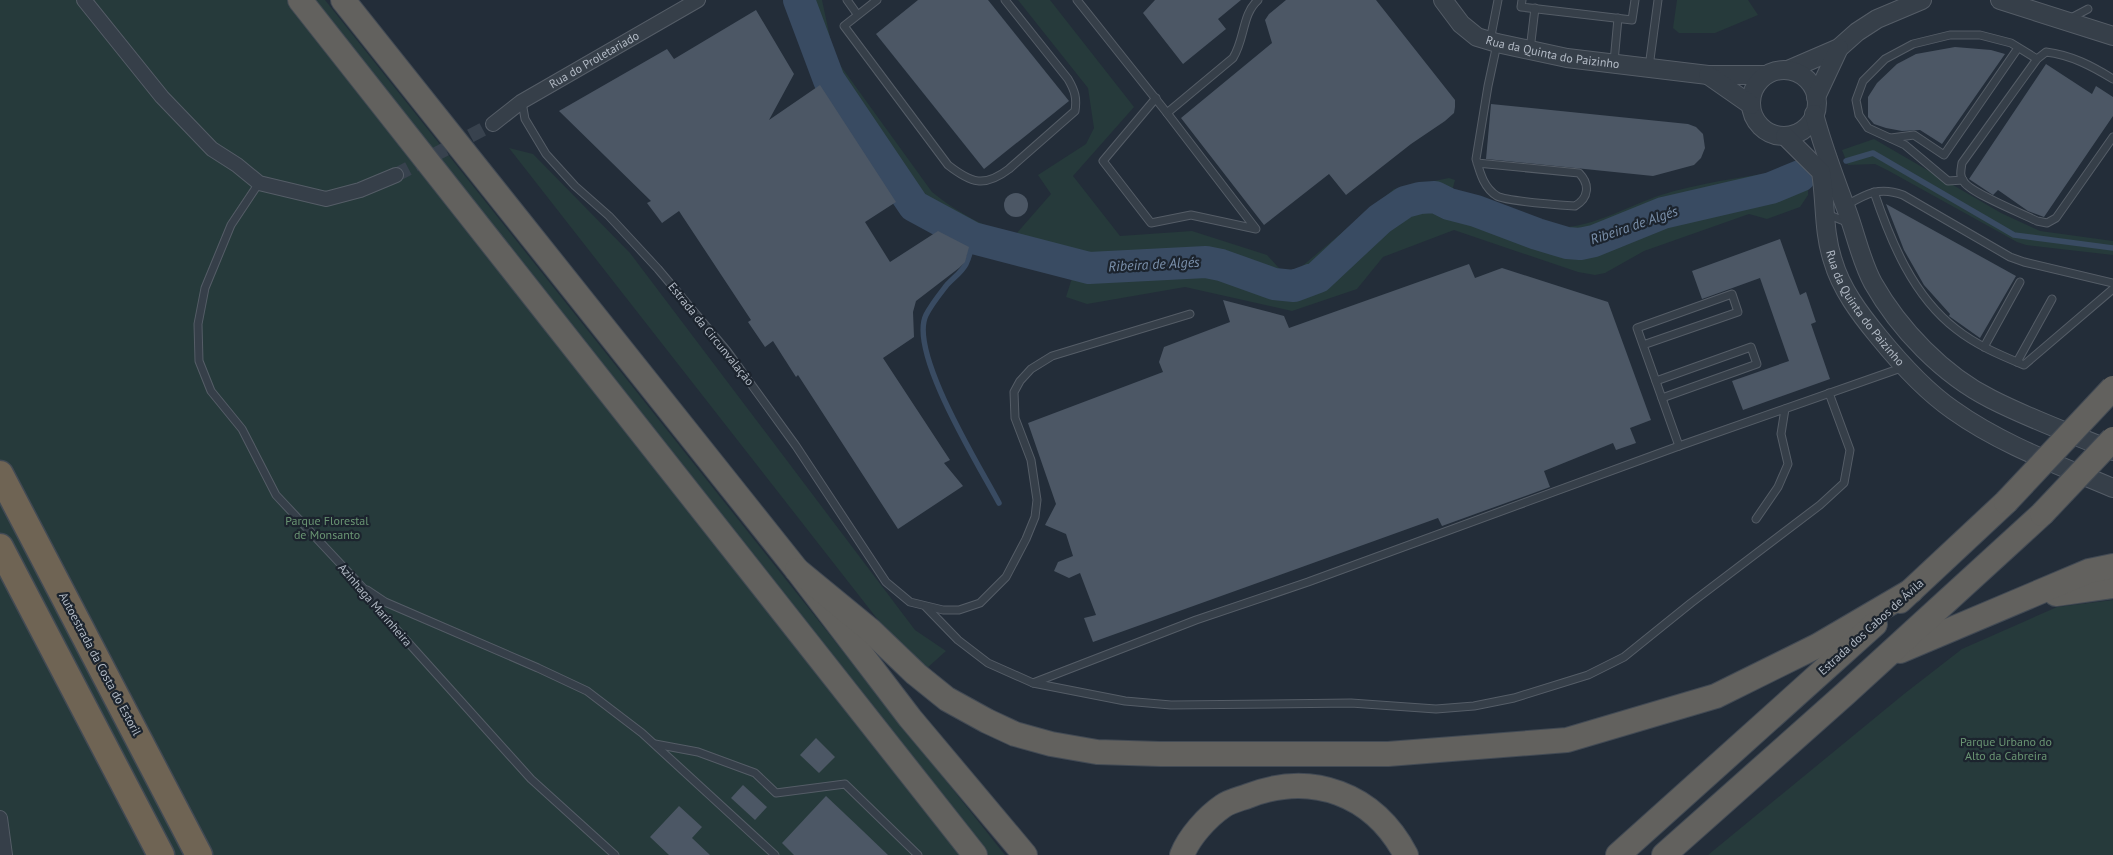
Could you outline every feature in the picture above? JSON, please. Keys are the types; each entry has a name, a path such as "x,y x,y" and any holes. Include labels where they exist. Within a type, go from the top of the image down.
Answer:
{"highway":[{"path":"300,0 975,855"},
{"path":"343,0 797,570 910,718 1025,855"},
{"name":"Estrada dos Cabos de Ávila","path":"1618,855 1911,591 2006,502 2113,388"},
{"path":"1664,855 1885,658 2042,514 2113,439"},
{"name":"Autoestrada da Costa do Estoril","path":"0,474 199,855"},
{"path":"0,547 161,855"},
{"path":"1885,658 2030,598 2088,571 2113,566"},
{"path":"797,570 870,630 916,674 947,699 987,722 1015,734 1051,744 1097,752 1160,754 1388,754 1567,740 1716,696 1817,646 1911,591"},
{"path":"2030,598 2113,586"},
{"path":"1182,855 1202,825 1224,805 1260,791 1295,785 1322,788 1350,798 1372,812 1392,831 1406,855"}],"street":[{"path":"84,0 162,97 212,150 237,165 259,183 326,199 360,190 396,175"},
{"name":"Rua do Proletariado","path":"493,124 522,102 698,0"},
{"name":"Rua da Quinta do Paizinho","path":"1443,0 1461,24 1477,37 1530,51 1567,58 1708,75 1766,75"},
{"path":"1788,70 1839,48 1877,18 1922,0"},
{"path":"2000,0 2113,36"},
{"path":"1816,97 1811,84 1801,75 1788,70 1777,70 1766,75 1754,88 1751,105 1754,117 1762,127 1773,134 1785,136 1798,133 1808,125 1814,114 1816,97 1839,48"},
{"name":"Rua da Quinta do Paizinho","path":"1708,75 1751,105"},
{"name":"Rua da Quinta do Paizinho","path":"1814,114 1821,143 1852,224 1864,263 1873,283 1903,326 1933,357 1990,399 2113,451"},
{"name":"Rua da Quinta do Paizinho","path":"1785,136 1821,172 1826,240 1844,288 1873,331 1904,367 1952,410 2006,442 2113,488"},
{"path":"0,818 5,855"}],"lane":[{"path":"847,0 857,14"},
{"path":"877,0 844,26 948,165 972,181 986,182 998,178 1009,170 1075,111 1076,101 1075,92 1068,79 1004,0"},
{"path":"1077,0 1156,98 1256,229 1191,215 1151,223 1103,161 1156,98"},
{"path":"1167,113 1233,58 1240,46 1249,11 1258,0"},
{"path":"1477,163 1579,173 1587,185 1587,192 1585,198 1575,206 1498,196 1488,188 1481,176 1477,163 1476,159 1498,0"},
{"path":"1522,0 1521,7 1632,20 1635,0"},
{"path":"1649,68 1658,0"},
{"path":"1530,51 1535,8"},
{"path":"2066,21 2088,9"},
{"path":"1614,64 1618,18"},
{"path":"1963,180 1948,181 1905,145 1868,128 1859,115 1856,100 1863,81 1885,59 1913,44 1950,35 1980,36 2011,43 2037,59"},
{"path":"1890,138 1914,134 1944,155 2018,48"},
{"path":"2113,79 2099,70 2065,55 2046,52 2037,59 1962,163 1960,175 1964,184 1980,194 2037,221 2047,223 2056,218 2113,137"},
{"name":"Estrada da Circunvalação","path":"522,102 525,120 546,154 575,186 621,229 727,351 796,446 886,582 910,602 926,607"},
{"name":"Azinhaga Marinheira","path":"259,183 231,225 205,288 198,324 199,361 211,391 242,429 276,495 364,589 378,610 532,779 591,836 615,855"},
{"path":"1845,206 1865,195 1890,190 1903,195 2010,257 2113,283"},
{"path":"1874,192 1903,264 1931,305 1956,329 1984,347 2024,365 2113,289"},
{"path":"1825,213 1852,224"},
{"path":"1984,347 2020,282"},
{"path":"1643,345 1738,312 1732,294 1637,328 1643,345 1656,381 1679,446"},
{"path":"2017,362 2052,299"},
{"path":"926,607 959,610 980,603 1006,577 1026,539 1035,517 1037,500 1031,460 1015,418 1014,392 1020,381 1032,369 1052,356 1190,314"},
{"path":"1656,381 1751,347 1757,364 1662,398"},
{"path":"1033,683 1196,620 1308,582 1679,446 1904,367"},
{"path":"926,607 958,640 988,663 1033,683 1125,701 1172,705 1351,703 1436,709 1474,706 1514,698 1588,674 1624,657 1697,598 1820,504 1844,482 1850,450 1829,393"},
{"path":"1756,520 1778,487 1788,464 1781,434 1785,409"},
{"path":"364,589 385,602 587,691 628,721 655,744 775,855"},
{"path":"655,744 698,752 755,773 776,793 845,784 918,855"}],"green space":[{"name":"Parque Florestal de Monsanto","path":"0,0 325,0 1005,855 0,855"},
{"path":"790,0 822,0 831,42 840,65 932,192 972,219 1006,233 1016,234 1051,194 1038,175 1086,144 1094,128 1088,88 1018,0 1050,0 1134,107 1073,176 1120,236 1192,231 1267,255 1288,278 1394,189 1449,178 1455,180 1452,191 1489,201 1545,224 1564,227 1600,219 1678,190 1712,182 1799,168 1808,184 1808,195 1800,207 1767,219 1749,214 1644,251 1605,273 1595,275 1578,272 1454,230 1383,257 1357,289 1292,311 1185,287 1087,304 1066,297 1072,278 984,248 983,252 904,213 814,75"},
{"path":"1677,0 1748,0 1758,15 1715,33 1679,33 1673,28"},
{"path":"1874,139 2001,213 2040,231 2113,241 2113,255 2026,245 2017,242 1875,164 1848,165 1842,150"},
{"path":"509,148 533,154 630,253 915,630 946,651 926,669 899,645 875,616"},
{"name":"Parque Urbano do Alto da Cabreira","path":"2113,600 2113,855 1708,855 1904,694 1962,649 2057,607"}],"building":[{"path":"918,0 988,0 1069,101 984,169 876,34"},
{"path":"1155,0 1241,0 1218,19 1226,29 1183,64 1143,13"},
{"path":"1286,0 1376,0 1455,100 1455,107 1454,113 1445,121 1411,144 1346,195 1329,174 1264,225 1181,118 1272,43 1265,20 1269,14"},
{"path":"756,10 794,74 769,120 820,85 896,202 865,222 890,262 938,231 969,247 965,262 916,301 913,312 914,337 883,358 950,460 944,463 963,486 898,529 798,375 796,377 773,341 765,347 748,322 751,320 679,211 662,223 647,203 651,201 559,111 667,49 674,59"},
{"path":"1955,47 1991,50 2005,54 1942,144 1920,130 1902,131 1874,124 1868,117 1868,97 1877,83 1897,64 1916,54"},
{"path":"2046,64 2092,94 2096,86 2113,97 2113,116 2044,217 2028,211 1998,190 1993,195 1969,179"},
{"path":"1491,104 1688,124 1696,127 1703,134 1705,148 1701,158 1694,165 1653,176 1486,159"},
{"path":"1016,193 1025,196 1028,205 1025,214 1016,217 1007,214 1004,205 1007,196"},
{"path":"1886,204 2016,276 1980,338 1949,316 1950,314 1924,285 1904,250"},
{"path":"1780,239 1800,295 1806,292 1816,322 1811,324 1830,379 1743,410 1732,381 1789,361 1760,278 1702,299 1692,271"},
{"path":"1469,264 1475,278 1502,268 1608,302 1651,420 1630,428 1636,443 1616,450 1613,443 1544,471 1550,487 1442,526 1438,518 1093,642 1084,618 1096,615 1080,573 1069,578 1054,571 1058,562 1073,556 1066,534 1045,525 1056,504 1028,423 1163,372 1159,362 1164,347 1230,322 1223,300 1284,316 1289,328"},
{"path":"816,738 835,757 819,773 800,755"},
{"path":"743,785 767,807 755,820 731,798"},
{"path":"826,796 888,855 794,855 782,843"},
{"path":"679,806 702,827 692,838 710,855 669,855 650,837"}],"waterway":[{"name":"Ribeira de Algés","path":"799,0 829,80 914,206 973,238 1089,268 1206,262 1221,265 1274,284 1294,286 1318,277 1380,219 1405,202 1420,198 1435,197 1449,204 1476,211 1537,234 1567,243 1580,244 1594,241 1663,213 1771,188 1800,176"},
{"name":"Ribeira de Algés","path":"1846,161 1873,153 2014,235 2113,248"},
{"path":"973,238 966,264 946,286 930,308 926,315 923,332 927,355 936,381 963,437 999,503"}],"tunnel":[{"path":"396,175 493,124"}]}
